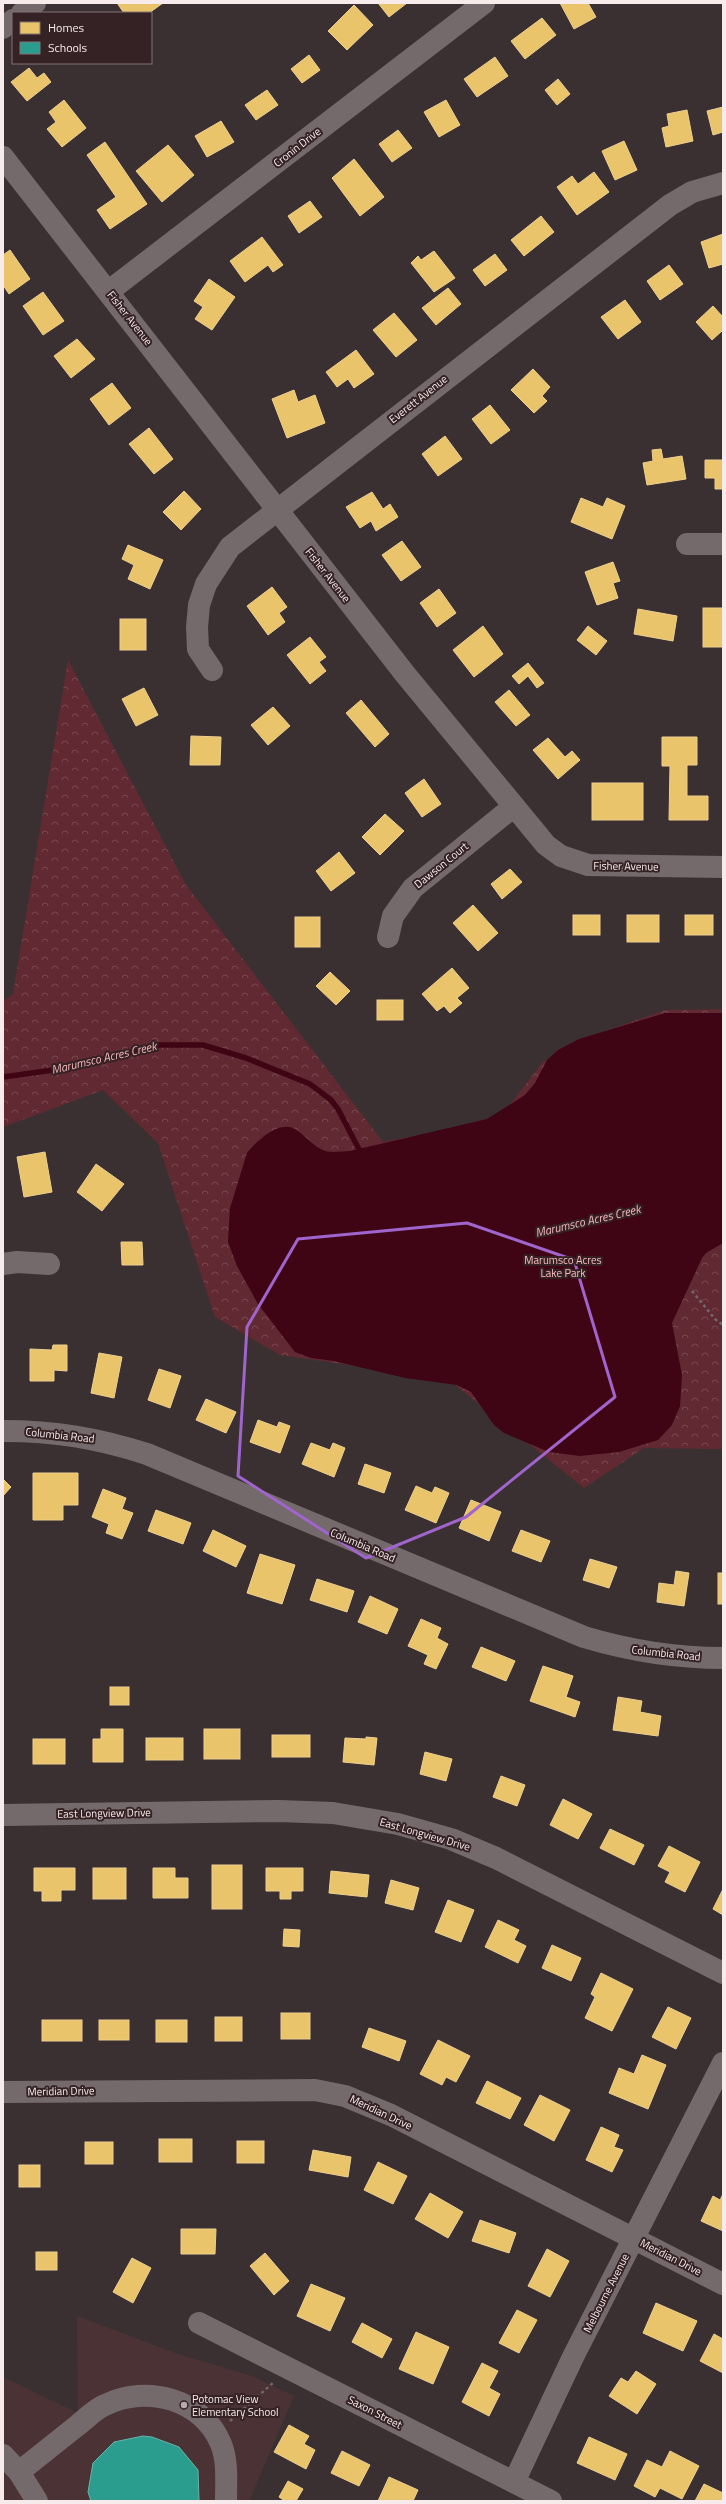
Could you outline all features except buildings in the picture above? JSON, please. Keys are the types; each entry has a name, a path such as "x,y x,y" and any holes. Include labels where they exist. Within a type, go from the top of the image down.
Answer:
{"street":[{"path":"23,12 35,3"},
{"name":"Cronin Drive","path":"109,291 484,3"},
{"path":"3,28 12,21"},
{"name":"Fisher Avenue","path":"3,157 109,291 405,674 513,807 546,845 561,856 580,863 596,866 723,867"},
{"name":"Everett Avenue","path":"212,670 198,649 196,627 199,605 206,584 230,547 277,508 670,205 692,192 723,182"},
{"path":"687,544 723,544"},
{"name":"Dawson Court","path":"388,937 393,916 413,888 513,807"},
{"path":"3,1264 18,1262 49,1264"},
{"name":"Columbia Road","path":"3,1431 42,1431 80,1436 110,1442 147,1454 584,1637 622,1648 661,1655 723,1658"},
{"name":"East Longview Drive","path":"3,1815 279,1811 333,1814 398,1824 451,1839 496,1858 723,1973"},
{"name":"Melbourne Avenue","path":"514,2482 573,2357 723,2062"},
{"name":"Meridian Drive","path":"3,2092 292,2089 345,2096 398,2119 723,2284"},
{"name":"Saxon Street","path":"199,2323 550,2501"},
{"path":"19,2472 103,2406 128,2396 153,2396 174,2400 198,2414 216,2433 224,2453 226,2501"},
{"path":"3,2455 19,2472 36,2500"}],"path":[{"path":"692,1291 723,1325"},
{"path":"216,2433 275,2381"}],"highlighted area":[{"path":"467,1223 574,1260 615,1397 466,1517 366,1558 238,1476 247,1327 298,1239"}],"shaded area":[{"name":"Potomac View Elementary School","path":"77,2316 178,2354 252,2376 294,2396 249,2501 3,2501 3,2377 78,2413"}],"green space":[{"name":"Marumsco Acres Lake Park","path":"68,660 186,885 383,1142 498,1120 543,1062 608,1030 666,1010 723,1009 723,1449 644,1448 584,1488 448,1379 280,1355 215,1317 158,1143 103,1090 3,1127 3,1001 13,994"}],"water":[{"path":"665,1013 723,1013 723,1243 706,1253 702,1258 672,1323 682,1375 680,1406 672,1425 658,1440 619,1452 580,1456 549,1452 504,1433 494,1425 471,1392 457,1385 405,1378 334,1361 311,1358 295,1352 258,1304 237,1266 228,1242 230,1208 247,1153 257,1142 277,1128 292,1127 314,1145 325,1151 350,1151 487,1119 525,1095 535,1083 547,1060 558,1050 579,1039"}],"waterway":[{"name":"Marumsco Acres Creek","path":"3,1077 75,1067 158,1045 203,1045 246,1058 310,1084 331,1100 338,1109 362,1155"}],"place":[{"name":"Potomac View Elementary School","path":"184,2405"}]}
